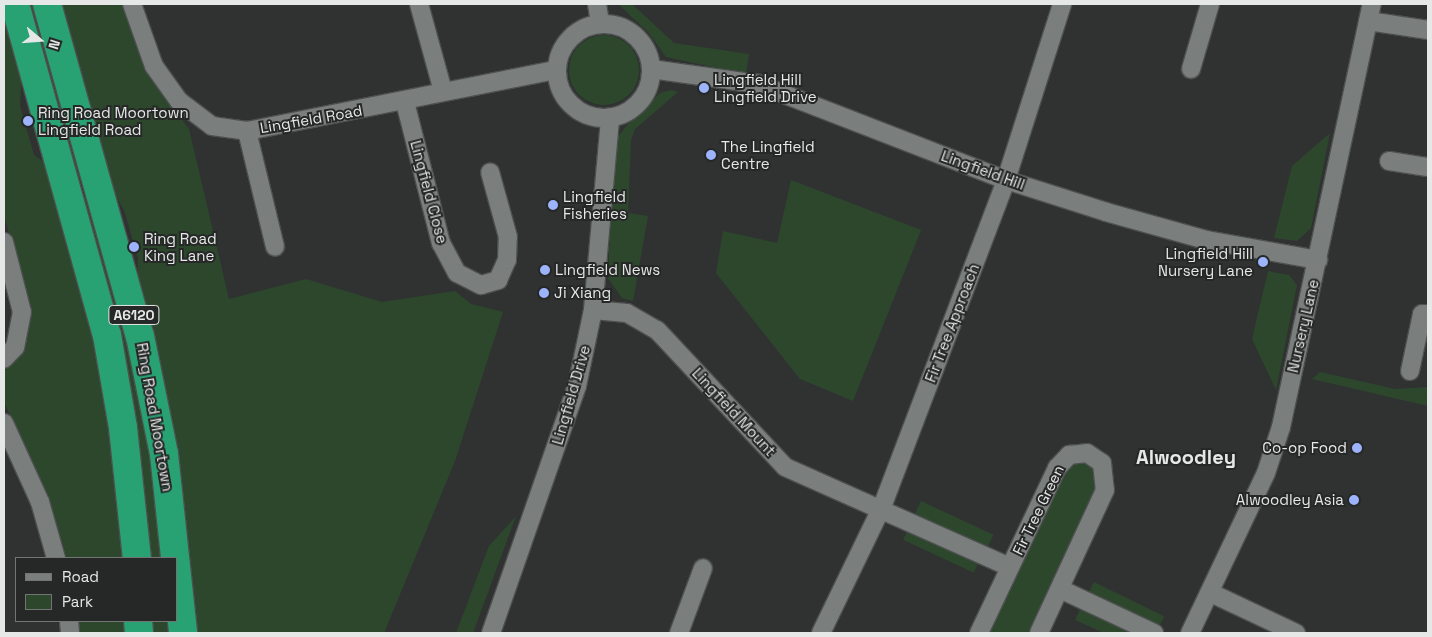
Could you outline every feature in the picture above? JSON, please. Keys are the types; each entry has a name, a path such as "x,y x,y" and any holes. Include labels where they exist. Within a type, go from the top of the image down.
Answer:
{"highway":[{"name":"A6120","path":"15,4 107,335 123,428 138,557"},
{"name":"Ring Road Moortown","path":"47,4 140,336 164,454 175,557"},
{"name":"Ring Road Moortown","path":"178,586 183,633"}],"street":[{"name":"Lingfield Road","path":"132,4 154,66 179,100 212,126 247,131 405,102 443,92 556,70"},
{"path":"419,4 443,92"},
{"path":"596,4 600,23"},
{"name":"Fir Tree Approach","path":"821,633 882,507 1006,180 1062,4"},
{"path":"1191,69 1210,4"},
{"path":"1370,12 1428,30"},
{"name":"Nursery Lane","path":"1190,633 1211,593 1275,446 1318,260 1370,12"},
{"path":"600,23 616,24 635,34 645,47 651,69 649,86 637,104 610,118 582,113 569,103 556,70 565,42 577,31 600,23"},
{"name":"Lingfield Hill","path":"651,69 758,84 1006,180 1206,240 1318,260"},
{"name":"Lingfield Close","path":"405,102 441,243 457,274 481,285 498,280 507,260 508,237 490,172"},
{"name":"Lingfield Drive","path":"491,633 577,386 593,310 610,118"},
{"path":"247,131 275,247"},
{"path":"1390,161 1428,167"},
{"path":"4,242 22,312 15,347 4,359"},
{"name":"Lingfield Mount","path":"593,310 627,314 657,330 785,467 882,507 1010,567"},
{"path":"1410,371 1422,314 1428,314"},
{"path":"4,423 40,502 56,557"},
{"name":"Fir Tree Green","path":"979,633 1057,468 1069,455 1088,453 1102,463 1107,481 1060,589 1038,633"},
{"path":"679,633 703,568"},
{"path":"1060,589 1154,633"},
{"path":"1211,593 1296,633"}],"green space":[{"path":"4,4 22,68 20,106 34,155 48,165 107,387 126,557 67,557 48,495 4,402 4,371 18,357 29,327 29,306 4,215"},
{"path":"24,4 38,4 84,168 79,171 81,182 75,185"},
{"path":"57,4 123,4 151,78 189,129 229,299 306,279 382,302 455,291 471,304 503,312 455,461 384,633 194,633 191,566 176,452 137,286 138,258 124,210 111,188"},
{"path":"618,4 632,4 674,43 749,54 746,74 666,57 648,32"},
{"path":"604,35 617,38 629,45 636,57 639,70 636,83 629,95 617,102 604,105 591,102 579,95 572,83 569,70 572,57 579,45 591,38"},
{"path":"671,90 678,92 635,129 631,140 628,213 648,216 633,301 622,298 608,278 614,142 632,119 660,93"},
{"path":"1330,133 1311,228 1297,241 1274,238 1292,166"},
{"path":"791,180 921,230 853,401 800,379 716,273 723,231 777,243"},
{"path":"92,194 140,374 170,557 146,557 79,198"},
{"path":"1268,271 1289,275 1297,285 1276,390 1252,339"},
{"path":"1320,372 1395,389 1428,387 1428,406 1312,379"},
{"path":"1080,460 1092,464 1100,481 1031,633 987,633 1068,464"},
{"path":"921,501 994,535 987,549 914,516"},
{"path":"516,516 473,633 456,633 489,546"},
{"path":"909,527 980,560 974,573 903,540"},
{"path":"1094,582 1164,616 1158,628 1088,594"},
{"path":"1081,607 1137,633 1104,633 1075,620"},
{"path":"78,622 128,622 128,633 78,633"},
{"path":"149,622 173,622 173,633 149,633"}],"place":[{"name":"Lingfield Hill Lingfield Drive","path":"704,88"},
{"name":"Ring Road Moortown Lingfield Road","path":"28,121"},
{"name":"The Lingfield Centre","path":"711,155"},
{"name":"Lingfield Fisheries","path":"553,205"},
{"name":"Ring Road King Lane","path":"134,247"},
{"name":"Lingfield Hill Nursery Lane","path":"1263,262"},
{"name":"Lingfield News","path":"545,270"},
{"name":"Ji Xiang","path":"544,293"},
{"name":"Co-op Food","path":"1357,448"},
{"name":"Alwoodley Asia","path":"1354,500"}],"district":[{"name":"Alwoodley","path":"1186,457"}]}
